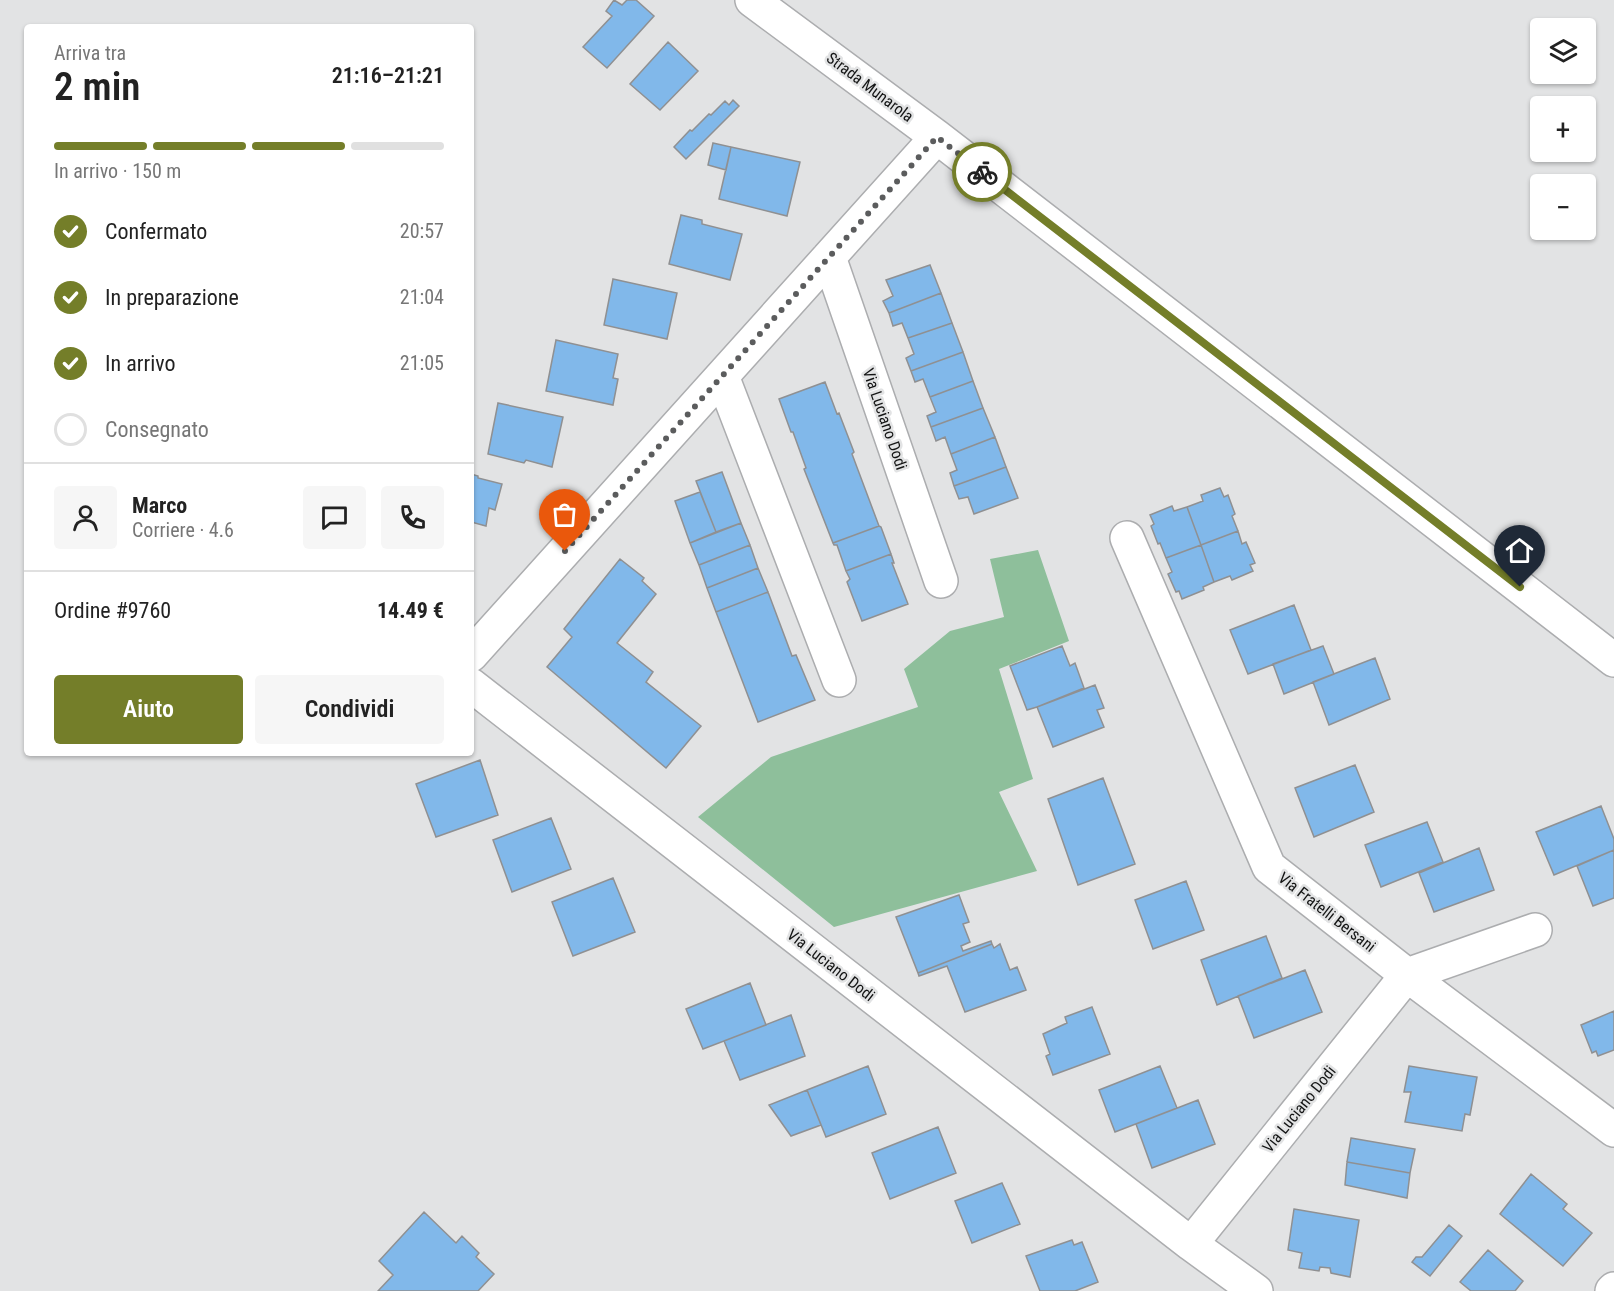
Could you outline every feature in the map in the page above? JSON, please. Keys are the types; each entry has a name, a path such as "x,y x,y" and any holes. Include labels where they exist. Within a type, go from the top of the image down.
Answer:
{"street":[{"name":"Strada Munarola","path":"752,0 937,137 1614,660"},
{"path":"474,652 937,137"},
{"name":"Via Luciano Dodi","path":"829,257 941,581"},
{"path":"722,376 839,680"},
{"name":"Via Fratelli Bersani","path":"1128,538 1269,867 1407,975 1614,1130"},
{"name":"Via Luciano Dodi","path":"474,687 1191,1244 1256,1291"},
{"path":"1407,975 1535,930"},
{"name":"Via Luciano Dodi","path":"1191,1244 1407,975"}],"green space":[{"path":"1038,550 1069,641 999,669 1033,779 999,792 1037,871 834,927 698,817 771,757 918,707 904,669 950,631 1004,617 990,559"}],"building":[{"path":"614,0 622,5 627,0 636,0 654,16 607,68 583,47 612,16 606,11"},
{"path":"668,42 698,71 660,110 630,84"},
{"path":"733,100 739,106 686,159 674,147 690,130 692,131 725,101 729,105"},
{"path":"713,143 731,147 726,170 708,165"},
{"path":"731,147 800,162 787,216 719,199"},
{"path":"681,215 702,220 702,224 742,234 730,280 669,264"},
{"path":"930,265 941,293 889,313 883,301 893,296 886,280"},
{"path":"613,279 677,293 667,339 604,325"},
{"path":"941,293 952,323 908,338 902,323 893,326 889,313"},
{"path":"952,323 963,352 911,371 906,358 914,354 908,338"},
{"path":"556,340 618,354 613,378 618,379 613,405 546,391"},
{"path":"963,352 973,381 930,397 923,379 915,382 911,371"},
{"path":"973,381 983,408 931,427 927,416 936,412 930,397"},
{"path":"825,382 854,452 852,454 879,526 833,543 779,399"},
{"path":"498,403 563,417 552,467 488,454"},
{"path":"983,408 995,437 951,454 945,437 936,441 931,427"},
{"path":"995,437 1006,467 954,486 950,473 957,470 951,454"},
{"path":"1006,467 1018,498 974,514 968,497 959,499 954,486"},
{"path":"722,472 741,523 716,532 696,481"},
{"path":"474,475 502,484 495,510 489,508 486,526 474,523"},
{"path":"1220,488 1224,497 1228,495 1238,531 1201,545 1187,507 1203,501 1201,495"},
{"path":"700,492 716,532 690,543 675,501"},
{"path":"1172,506 1174,511 1187,507 1201,545 1166,558 1151,526 1154,524 1150,515"},
{"path":"741,523 750,545 699,565 690,543"},
{"path":"879,526 891,554 846,571 837,545 833,543"},
{"path":"1238,531 1242,544 1246,542 1255,563 1250,565 1253,571 1232,580 1230,576 1214,582 1201,545"},
{"path":"750,545 758,568 707,588 699,565"},
{"path":"1201,545 1214,582 1203,587 1204,590 1182,599 1179,591 1176,592 1168,574 1172,572 1166,558"},
{"path":"891,554 894,563 892,563 908,604 862,621 847,582 850,579 846,571"},
{"path":"620,559 644,578 642,581 656,594 617,643 653,672 646,682 701,726 666,768 547,667 572,637 564,629"},
{"path":"758,568 768,592 716,612 707,588"},
{"path":"768,592 792,656 796,655 815,700 758,722 716,612"},
{"path":"1294,605 1311,650 1248,674 1230,630"},
{"path":"1062,646 1070,666 1075,663 1084,688 1027,710 1010,666"},
{"path":"1323,646 1334,674 1284,694 1273,664"},
{"path":"1375,658 1390,699 1329,725 1313,682"},
{"path":"1095,685 1104,708 1097,710 1104,727 1053,747 1037,707"},
{"path":"480,760 498,815 436,837 416,784"},
{"path":"1355,765 1374,812 1314,837 1295,788"},
{"path":"1103,778 1135,864 1078,885 1048,799"},
{"path":"1601,806 1614,839 1614,850 1554,875 1536,832"},
{"path":"551,818 571,869 512,892 493,840"},
{"path":"1427,822 1443,862 1381,887 1365,845"},
{"path":"1479,848 1494,890 1434,912 1419,873"},
{"path":"1614,850 1614,898 1593,906 1577,866"},
{"path":"613,878 635,932 573,956 552,902"},
{"path":"1186,881 1204,930 1153,949 1135,900"},
{"path":"959,895 969,922 963,924 970,942 961,946 963,951 991,941 992,944 918,973 896,917"},
{"path":"1266,936 1282,978 1217,1005 1201,960"},
{"path":"992,944 994,948 1000,944 1010,970 1017,967 1026,990 965,1012 947,966 919,976 918,973"},
{"path":"1305,970 1322,1012 1254,1038 1238,996"},
{"path":"750,983 766,1025 703,1049 686,1009"},
{"path":"1092,1007 1110,1054 1053,1075 1046,1056 1050,1054 1043,1034 1067,1023 1065,1017"},
{"path":"1614,1011 1614,1050 1598,1056 1596,1051 1592,1053 1581,1025"},
{"path":"791,1015 805,1056 740,1080 724,1041"},
{"path":"868,1066 886,1114 826,1137 807,1090"},
{"path":"1160,1066 1177,1108 1115,1132 1099,1090"},
{"path":"1409,1066 1477,1077 1470,1115 1465,1114 1462,1131 1405,1122 1411,1092 1404,1092"},
{"path":"807,1090 821,1125 791,1136 769,1105"},
{"path":"1198,1100 1215,1144 1152,1168 1136,1124"},
{"path":"938,1127 956,1173 890,1199 872,1153"},
{"path":"1351,1138 1415,1149 1410,1173 1347,1162"},
{"path":"1347,1162 1410,1173 1407,1198 1345,1185"},
{"path":"1531,1174 1567,1204 1563,1209 1592,1233 1563,1266 1500,1214"},
{"path":"1002,1183 1020,1224 972,1243 955,1201"},
{"path":"1294,1209 1359,1220 1350,1277 1331,1273 1330,1268 1320,1267 1319,1271 1299,1268 1302,1253 1288,1250"},
{"path":"424,1212 456,1243 462,1236 479,1253 476,1257 494,1274 478,1291 378,1291 393,1275 379,1261"},
{"path":"1449,1225 1462,1236 1430,1276 1412,1262 1416,1257 1422,1257"},
{"path":"1072,1240 1074,1245 1082,1242 1098,1282 1075,1291 1040,1291 1026,1256"},
{"path":"1488,1250 1523,1281 1515,1291 1471,1291 1460,1282"}],"way so far":[{"path":"565,551 937,137 982,172"}],"route":[{"path":"982,172 1520,587"}]}
